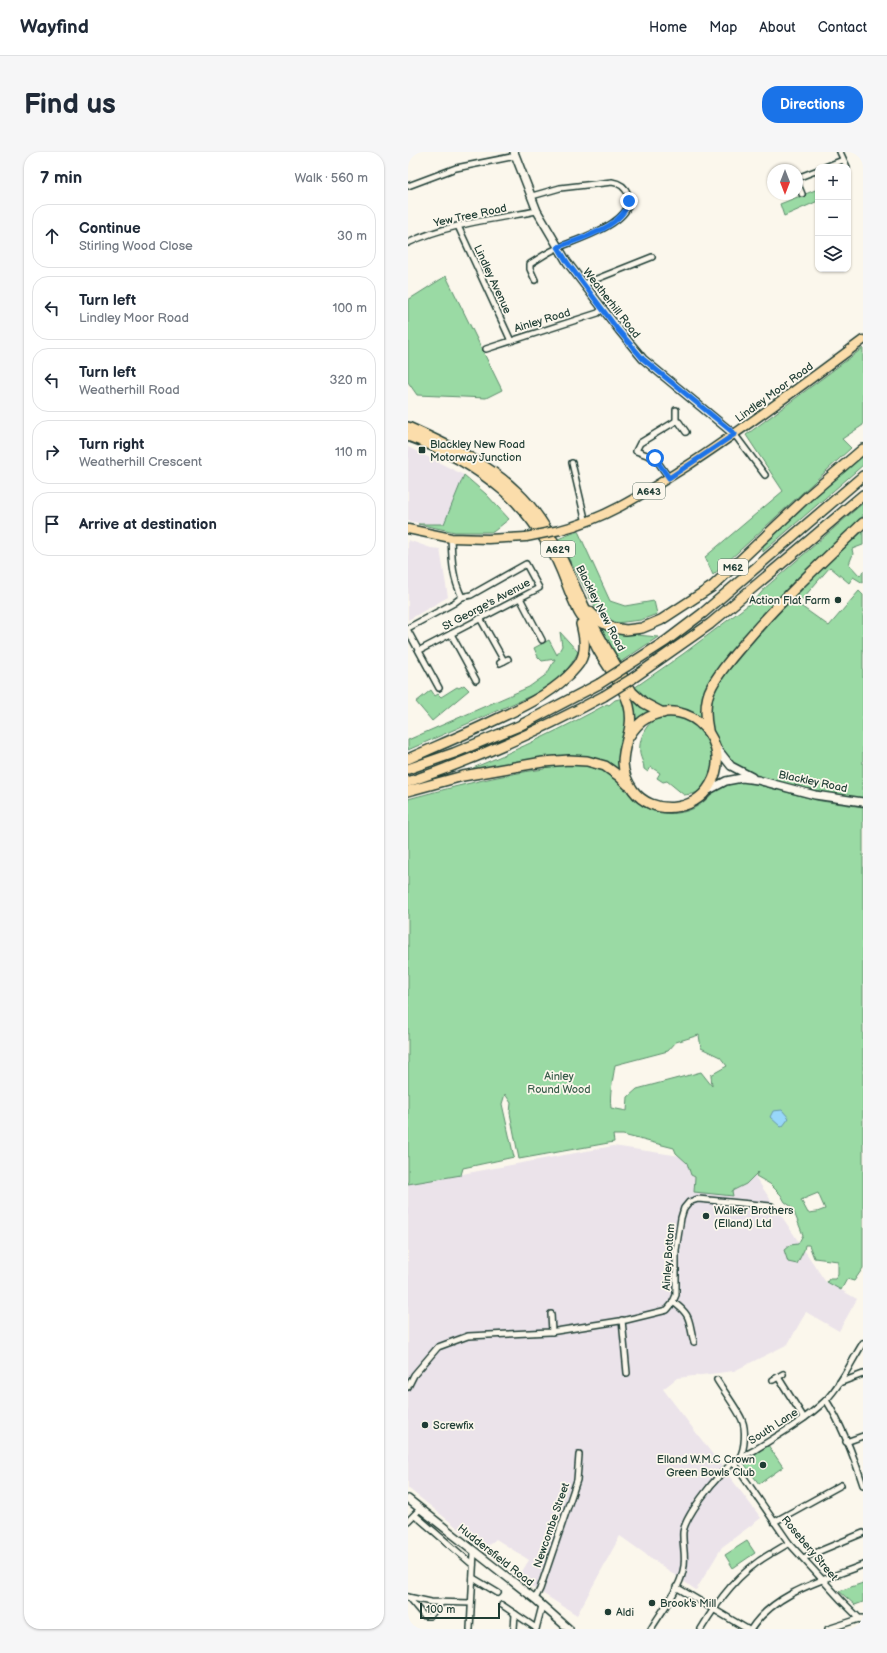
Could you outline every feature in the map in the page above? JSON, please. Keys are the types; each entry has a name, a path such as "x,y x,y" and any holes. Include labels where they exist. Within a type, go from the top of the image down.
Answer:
{"highway":[{"name":"Blackley New Road","path":"408,427 451,446 494,472 518,493 542,521 560,552 580,607 632,692 644,703 663,712"},
{"name":"Blackley New Road","path":"408,436 446,453 484,476 505,492 522,509 551,549 605,662 627,699 631,718 628,738 624,747 623,764 627,778 634,790 650,803 670,808 690,803 700,797 713,781 718,761 715,745 709,732 699,722 691,717 674,712 663,712 644,720 628,738"},
{"name":"M62","path":"580,607 601,622 613,628 626,630 642,628 661,620 713,586 808,496 863,449"},
{"name":"M62","path":"408,769 454,753 519,726 599,684 666,641 704,613 863,476"},
{"name":"M62","path":"408,782 459,764 519,740 604,696 633,678 710,624 863,496"},
{"path":"709,732 705,714 706,701 712,686 724,668 780,603 863,523"},
{"path":"408,759 465,735 515,711 558,685 579,664 584,651 584,635 580,607"},
{"path":"408,791 463,776 543,762 569,760 587,761 605,766 619,776 634,790"}],"main road":[{"name":"Lindley Moor Road","path":"408,529 452,538 488,539 526,537 586,523 640,497 669,478 735,434 863,340"}],"street":[{"path":"840,152 845,164"},
{"path":"408,186 456,168 515,154"},
{"name":"Weatherhill Road","path":"515,154 537,211 558,247 618,330 643,359 735,434"},
{"path":"833,164 843,160"},
{"path":"803,176 815,171"},
{"path":"532,196 560,188 612,182 618,183 627,191 629,196 628,207 616,220 600,230 558,247 530,264 530,269 535,280"},
{"name":"Yew Tree Road","path":"408,243 423,235 458,226 537,211"},
{"name":"Lindley Avenue","path":"458,226 511,340"},
{"path":"584,284 652,257"},
{"name":"Ainley Road","path":"486,349 598,313 603,308"},
{"path":"676,410 676,421"},
{"path":"676,421 680,422 686,432"},
{"path":"669,478 655,458 636,451 640,443 676,421"},
{"path":"735,434 766,475"},
{"path":"572,463 586,523"},
{"path":"408,628 454,603 462,597 455,585 452,571 452,538"},
{"name":"St George's Avenue","path":"420,650 539,588 526,564 470,595 462,597"},
{"path":"520,598 542,640"},
{"path":"480,618 504,661"},
{"path":"408,631 420,650 439,688"},
{"path":"451,634 476,680"},
{"name":"Blackley Road","path":"715,745 731,766 741,773 758,780 815,795 863,802"},
{"name":"Blackley Road","path":"706,791 722,782 734,779 758,780"},
{"name":"Ainley Bottom","path":"408,1387 414,1375 438,1347 468,1336 552,1332 622,1320 667,1310 676,1296 676,1250 680,1218 684,1208 689,1202 698,1199 771,1206"},
{"name":"Ainley Bottom","path":"673,1302 689,1317 694,1342"},
{"path":"550,1314 552,1332"},
{"path":"622,1320 627,1373"},
{"name":"South Lane","path":"651,1629 676,1587 683,1572 683,1530 688,1519 702,1498 718,1478 740,1457 749,1454 804,1418 826,1400 839,1383 863,1343"},
{"path":"839,1383 863,1374"},
{"path":"778,1377 804,1418"},
{"path":"717,1380 742,1419 743,1441 740,1457"},
{"path":"826,1400 833,1411 863,1485"},
{"path":"846,1442 863,1436"},
{"name":"Newcombe Street","path":"535,1599 540,1589 577,1480 579,1455"},
{"name":"Rosebery Street","path":"734,1463 789,1543 862,1619"},
{"path":"774,1522 841,1485"},
{"name":"Huddersfield Road","path":"408,1499 417,1512 473,1565"},
{"path":"408,1521 417,1512"},
{"name":"Huddersfield Road","path":"417,1512 474,1552 535,1599 569,1629"},
{"path":"803,1558 863,1533"},
{"path":"701,1629 713,1608 742,1574 789,1543"},
{"path":"470,1629 474,1552"},
{"path":"751,1629 759,1618 772,1605 785,1597 823,1580 863,1565"},
{"path":"473,1578 498,1593"},
{"path":"676,1587 747,1629"},
{"path":"408,1597 418,1600 471,1603"},
{"path":"408,1597 424,1616 430,1616 442,1602"},
{"path":"502,1604 536,1629 542,1606"},
{"path":"514,1629 515,1614"},
{"path":"828,1629 862,1619"}],"shaded area":[{"path":"408,447 464,475 444,524 408,521"},
{"path":"408,540 431,548 440,549 448,597 408,620"},
{"path":"613,1146 748,1166 825,1281 857,1299 839,1331 806,1312 788,1344 734,1371 677,1378 663,1389 761,1518 722,1547 696,1590 620,1536 577,1615 518,1578 529,1560 496,1539 484,1549 408,1488 408,1184"}],"green space":[{"path":"815,190 815,202 784,216 780,204 790,200 803,200 803,195"},
{"path":"446,276 502,390 486,398 417,395 408,382 408,300"},
{"path":"863,348 863,425 842,439 851,448 713,575 705,557 783,491 746,435"},
{"path":"863,454 863,465 763,552 763,545 775,531"},
{"path":"464,475 486,494 509,519 493,532 455,532 418,524 444,524"},
{"path":"863,503 863,516 794,581 732,650 713,678 702,702 703,720 693,715 664,708 655,704 645,698 634,688 683,654 756,599 765,588"},
{"path":"578,531 610,601 625,606 654,601 657,614 641,620 616,623 596,609 558,539"},
{"path":"863,531 863,545 852,549 853,554 849,564 860,576 863,571 863,583 853,577 849,583 830,567 798,604 829,626 859,591 863,595 863,799 828,793 746,774 739,770 728,759 718,744 711,728 709,712 715,687 722,676 731,668 778,614 811,580"},
{"path":"595,619 615,631 659,624 660,626 637,635 658,637 619,663"},
{"path":"560,632 578,652 564,673 550,686 408,750 408,740 529,687 547,674 555,659 542,661 538,657 534,648 549,640 557,655 562,646"},
{"path":"464,685 469,690 432,721 416,702 431,690 435,696 438,694 441,697 457,687 459,688"},
{"path":"629,692 652,711 635,722"},
{"path":"623,698 626,706 626,730 619,749 619,771 602,761 474,770 473,768 541,738 607,704 609,705 615,700"},
{"path":"672,716 684,719 695,725 707,737 710,744 713,760 711,776 702,789 694,794 684,795 667,781 663,782 657,778 660,773 651,767 648,772 644,769 640,754 640,744 643,734 652,721 662,717"},
{"name":"Ainley Round Wood","path":"562,764 579,764 600,767 613,775 637,801 652,811 662,813 672,814 688,811 698,806 721,787 732,783 743,782 821,801 863,807 863,1268 854,1281 847,1279 841,1290 827,1282 829,1279 835,1279 838,1275 838,1261 814,1258 809,1245 805,1245 797,1264 788,1262 784,1250 790,1245 798,1244 803,1235 792,1207 785,1202 781,1195 770,1184 756,1176 758,1172 746,1184 732,1191 733,1196 694,1192 695,1177 691,1175 687,1163 676,1153 674,1148 623,1135 613,1135 614,1142 519,1159 510,1113 511,1103 505,1094 502,1104 514,1157 463,1168 461,1175 408,1184 408,799 493,778 544,769 545,767","holes":["699,1035 701,1048 720,1057 727,1066 711,1075 712,1086 701,1072 637,1089 628,1097 627,1111 611,1108 611,1092 615,1065 668,1051 676,1042","818,1193 825,1209 808,1213 801,1200"]},
{"name":"Elland W.M.C Crown Green Bowls Club","path":"768,1445 783,1467 759,1484 743,1462"},
{"path":"747,1541 755,1553 733,1568 725,1555"},
{"path":"863,1583 863,1602 855,1605 839,1591"}],"water":[{"path":"782,1110 789,1118 781,1127 770,1117 773,1111"}],"place":[{"name":"Blackley New Road Motorway Junction","path":"422,450"},
{"name":"Action Flat Farm","path":"838,600"},
{"name":"Walker Brothers (Elland) Ltd","path":"706,1216"},
{"name":"Screwfix","path":"425,1425"},
{"name":"Elland W.M.C Crown Green Bowls Club","path":"763,1465"},
{"name":"Brook's Mill","path":"652,1603"},
{"name":"Aldi","path":"608,1612"}],"route":[{"path":"629,201 628,207 616,220 600,230 558,247 567,262 618,330 643,359 735,434 669,478 655,458"}]}
